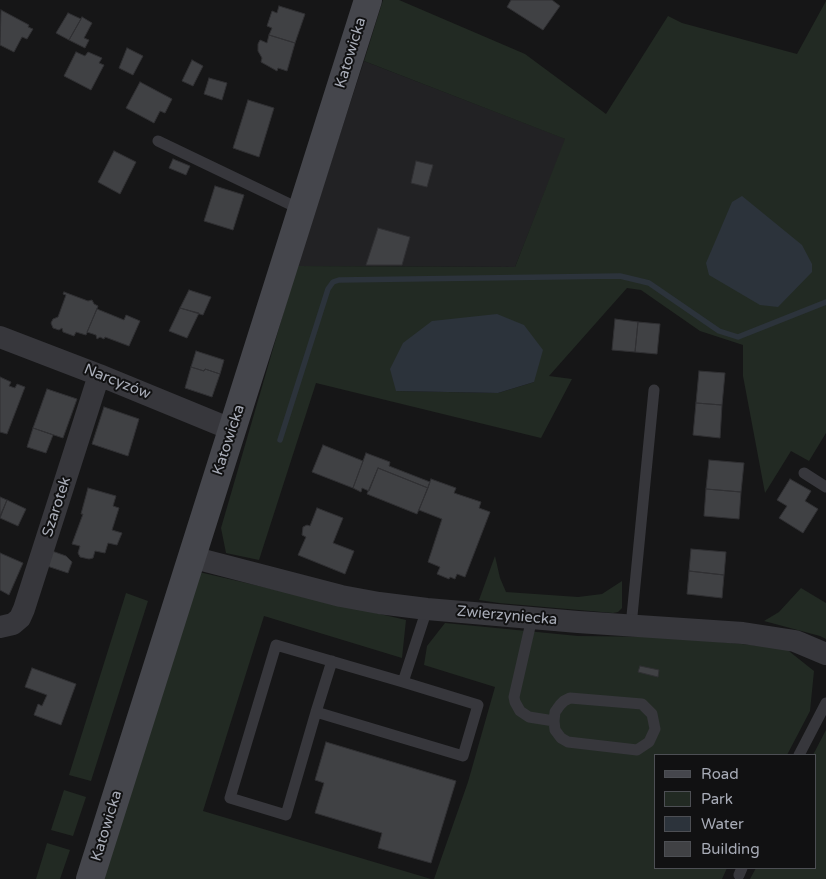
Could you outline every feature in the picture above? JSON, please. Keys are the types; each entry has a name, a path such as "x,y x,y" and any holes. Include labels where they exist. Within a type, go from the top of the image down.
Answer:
{"main road":[{"name":"Katowicka","path":"90,879 368,0"}],"street":[{"name":"Narcyzów","path":"0,337 233,430"},
{"name":"Szarotek","path":"0,627 13,624 20,618 24,609 99,375"},
{"name":"Zwierzyniecka","path":"191,557 341,596 379,603 532,618 744,633 795,641 826,654"}],"lane":[{"path":"158,141 302,210"},
{"path":"631,626 654,390"},
{"path":"804,473 826,486"},
{"path":"403,682 427,609"},
{"path":"532,618 515,692 515,702 520,711 529,718 554,721"},
{"path":"316,712 462,756 478,705 403,682 332,661 276,645 230,798 286,815 316,712 332,661"},
{"path":"570,698 642,704 652,714 655,728 649,742 637,750 568,742 561,738 555,730 554,721 555,712 564,701 570,698"},
{"path":"800,754 826,703"}],"shaded area":[{"path":"364,61 566,139 515,267 297,266"}],"green space":[{"path":"383,0 399,0 525,54 606,114 668,16 682,23 797,54 826,1 826,433 809,461 791,451 765,493 743,376 743,345 700,331 641,290 627,288 549,376 572,379 541,438 316,383 259,560 226,553 221,528 297,266 515,267 565,139 364,61","holes":["534,382 498,393 397,391"]},
{"path":"495,556 500,578 506,592 578,597 602,594 622,581 622,608 618,612 613,613 479,600"},
{"path":"199,572 406,620 402,658 264,616 203,811 431,879 102,879"},
{"path":"801,588 826,603 826,639 764,621 779,612"},
{"path":"126,593 148,601 91,781 69,775"},
{"path":"445,623 578,636 666,637 785,648 814,671 810,711 788,754 654,754 654,869 727,869 722,879 434,879 468,782 495,687 424,665 427,646"},
{"path":"826,730 826,879 750,879 755,869 816,869 816,754 814,754"},
{"path":"64,790 86,797 73,836 51,830"},
{"path":"47,843 70,850 60,879 36,879"}],"water":[{"path":"742,196 802,245 812,264 812,272 778,307 760,305 709,275 706,263 732,202"},
{"path":"497,314 524,325 543,350 534,382 498,393 396,391 390,369 403,343 432,321"}],"building":[{"path":"511,0 552,0 560,6 543,30 507,7"},
{"path":"279,6 305,14 295,43 269,35 272,28 267,26 272,11 277,13"},
{"path":"1,10 33,29 27,39 22,37 14,52 0,45"},
{"path":"68,13 81,19 69,40 56,33"},
{"path":"82,17 92,23 84,38 89,40 85,48 69,40"},
{"path":"269,35 295,43 287,71 278,68 277,71 261,62 262,58 258,51 258,44 260,40 267,43"},
{"path":"127,48 143,56 133,75 119,68"},
{"path":"76,52 85,56 88,52 102,58 99,63 104,65 91,90 64,76"},
{"path":"192,60 203,66 193,86 182,81"},
{"path":"209,78 227,83 222,100 204,94"},
{"path":"140,82 172,99 165,113 160,111 154,123 126,108"},
{"path":"248,100 274,108 259,157 233,148"},
{"path":"114,151 136,162 120,194 98,182"},
{"path":"173,159 190,166 186,175 169,168"},
{"path":"416,161 433,165 427,187 411,183"},
{"path":"215,186 244,195 233,230 204,221"},
{"path":"378,228 410,237 402,265 366,265"},
{"path":"189,290 211,297 203,315 180,308"},
{"path":"64,292 88,301 92,300 98,306 86,335 76,332 74,336 63,332 62,328 59,330 53,328 51,323 53,319 58,317 66,295 63,294"},
{"path":"180,308 199,313 187,338 169,331"},
{"path":"97,309 124,320 126,315 140,321 129,346 105,337 104,339 100,337 97,339 96,335 87,332"},
{"path":"615,319 638,322 635,352 612,350"},
{"path":"638,322 660,324 657,354 635,352"},
{"path":"196,351 224,360 220,374 191,367"},
{"path":"191,367 220,374 212,397 185,388"},
{"path":"699,371 725,373 722,405 696,403"},
{"path":"0,377 11,382 9,386 15,388 17,384 25,387 7,434 0,432"},
{"path":"47,389 77,399 63,438 33,428"},
{"path":"696,403 722,405 720,438 693,435"},
{"path":"104,407 139,419 128,456 92,444"},
{"path":"33,428 53,435 46,453 27,447"},
{"path":"323,445 363,461 353,488 312,472"},
{"path":"366,453 390,462 389,466 430,482 428,488 378,468 369,491 362,488 361,492 353,488"},
{"path":"709,460 744,463 741,492 706,489"},
{"path":"378,468 428,488 417,514 367,494"},
{"path":"431,479 456,488 454,493 481,502 479,508 490,512 465,577 457,574 455,579 450,577 449,579 437,574 440,567 428,562 442,519 419,510"},
{"path":"790,479 811,491 805,501 818,509 803,533 779,518 787,506 777,500"},
{"path":"88,488 116,496 113,506 119,508 112,530 122,533 117,545 108,543 105,553 95,551 93,558 89,559 80,557 78,553 80,546 72,544 83,514 81,514"},
{"path":"706,489 741,492 739,519 704,516"},
{"path":"0,497 7,500 0,516"},
{"path":"7,500 26,509 18,526 0,518"},
{"path":"317,508 343,518 333,543 354,551 345,574 298,555 306,537 302,535 303,527 310,526"},
{"path":"691,549 726,552 724,575 689,571"},
{"path":"52,551 66,556 72,562 68,573 47,566"},
{"path":"0,553 23,563 9,595 0,590"},
{"path":"689,571 724,575 722,598 687,594"},
{"path":"640,666 659,670 658,677 638,672"},
{"path":"32,668 76,684 61,725 34,715 38,704 42,706 47,695 25,687"},
{"path":"326,742 456,781 431,863 378,848 382,833 315,813 324,783 315,780"}],"waterway":[{"path":"280,440 328,289 333,282 339,280 620,276 649,283 719,331 738,337 826,302"}]}
